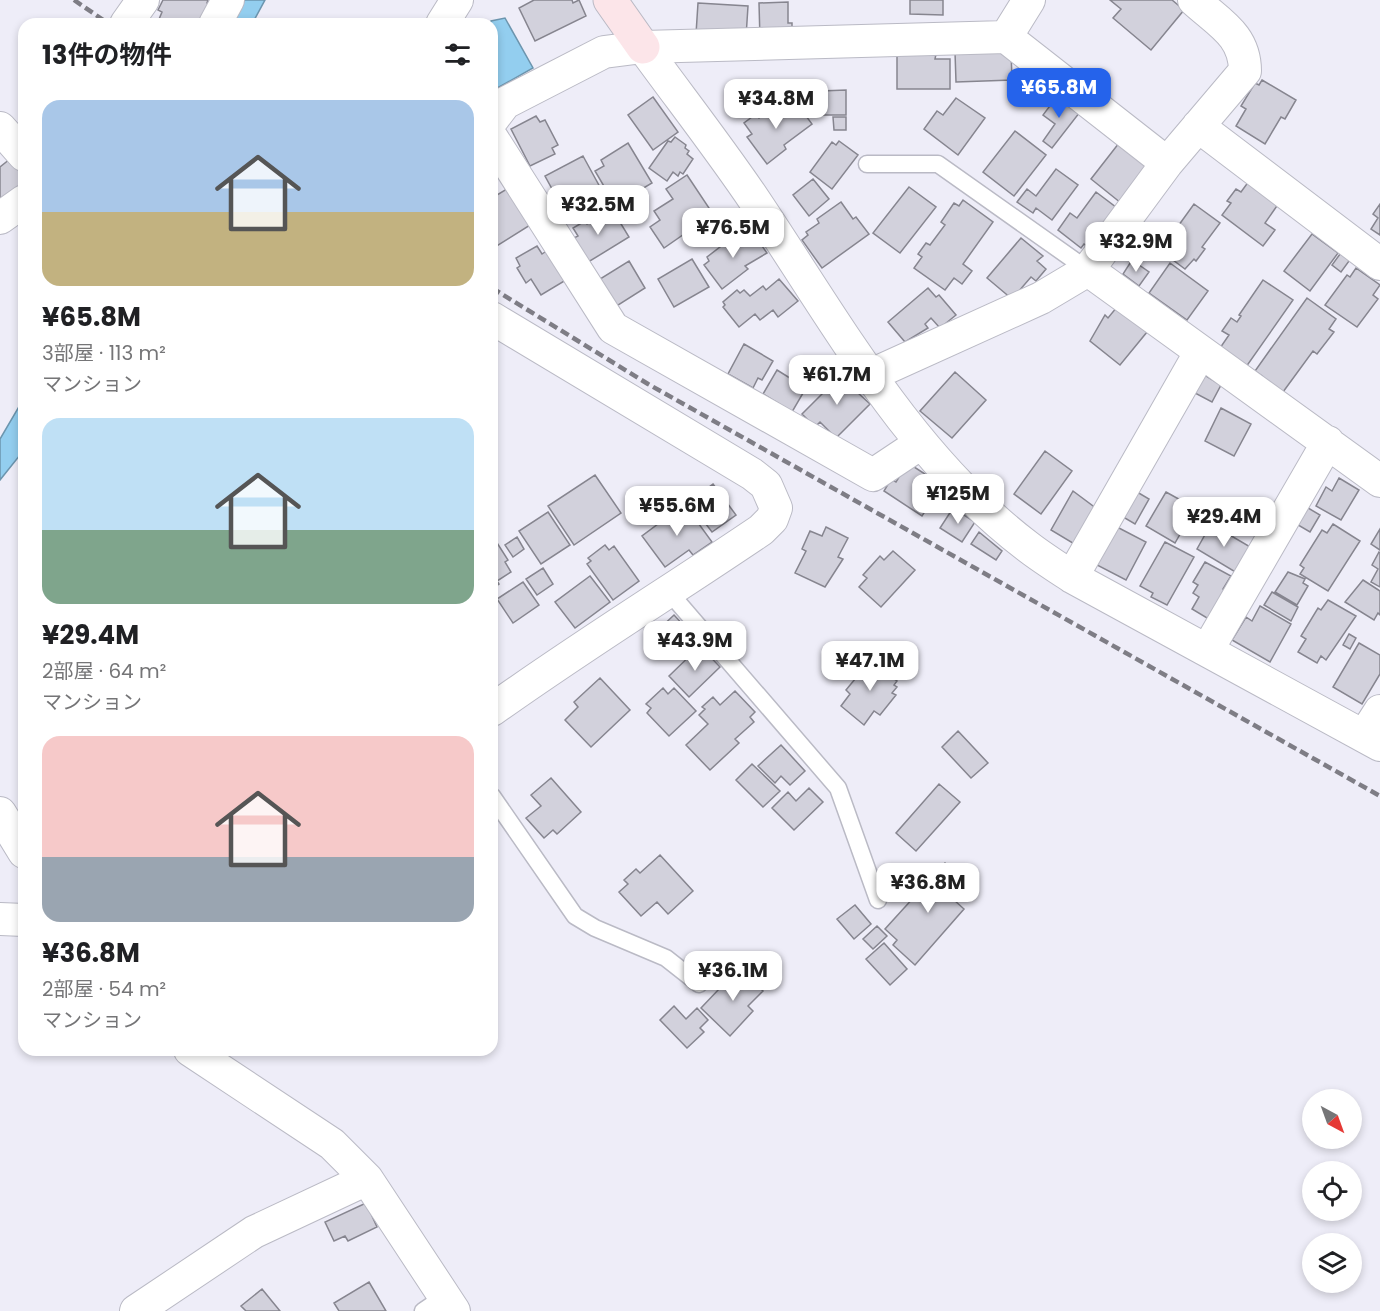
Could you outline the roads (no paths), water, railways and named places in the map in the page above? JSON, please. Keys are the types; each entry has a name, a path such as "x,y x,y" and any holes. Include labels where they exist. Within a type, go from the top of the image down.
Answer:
{"street":[{"path":"130,18 143,0"},
{"path":"218,18 228,0"},
{"path":"446,18 457,0"},
{"path":"610,0 747,188 871,375 921,443 996,520 1027,547 1072,577 1208,649 1375,731"},
{"path":"1006,37 1029,0"},
{"path":"871,375 1041,298 1088,270 1167,163 1245,71 1245,54 1238,39 1194,0"},
{"path":"498,112 505,103 604,52 643,47 1006,37 1167,163"},
{"path":"1198,126 1380,264"},
{"path":"0,128 18,148"},
{"path":"498,147 613,328 873,475 921,443"},
{"path":"0,218 18,205"},
{"path":"1088,270 1380,481"},
{"path":"498,322 766,485 776,508 772,519 761,530 669,592 624,618 498,706"},
{"path":"1072,577 1200,352"},
{"path":"1208,649 1328,442"},
{"path":"0,813 18,842"},
{"path":"0,919 18,920"},
{"path":"199,1056 332,1144 367,1179 441,1306"},
{"path":"136,1311 254,1232 367,1179"}],"lane":[{"path":"867,164 938,164 1088,270"},
{"path":"669,592 837,788 878,900"},
{"path":"498,805 575,916 595,928 666,958 699,984"}],"water":[{"path":"240,0 265,0 255,18 231,18"},
{"path":"505,18 533,68 498,88 498,20"},
{"path":"18,408 18,458 0,480 0,439"}],"railway":[{"path":"74,0 100,18"},
{"path":"498,292 648,384 1380,796"}]}
